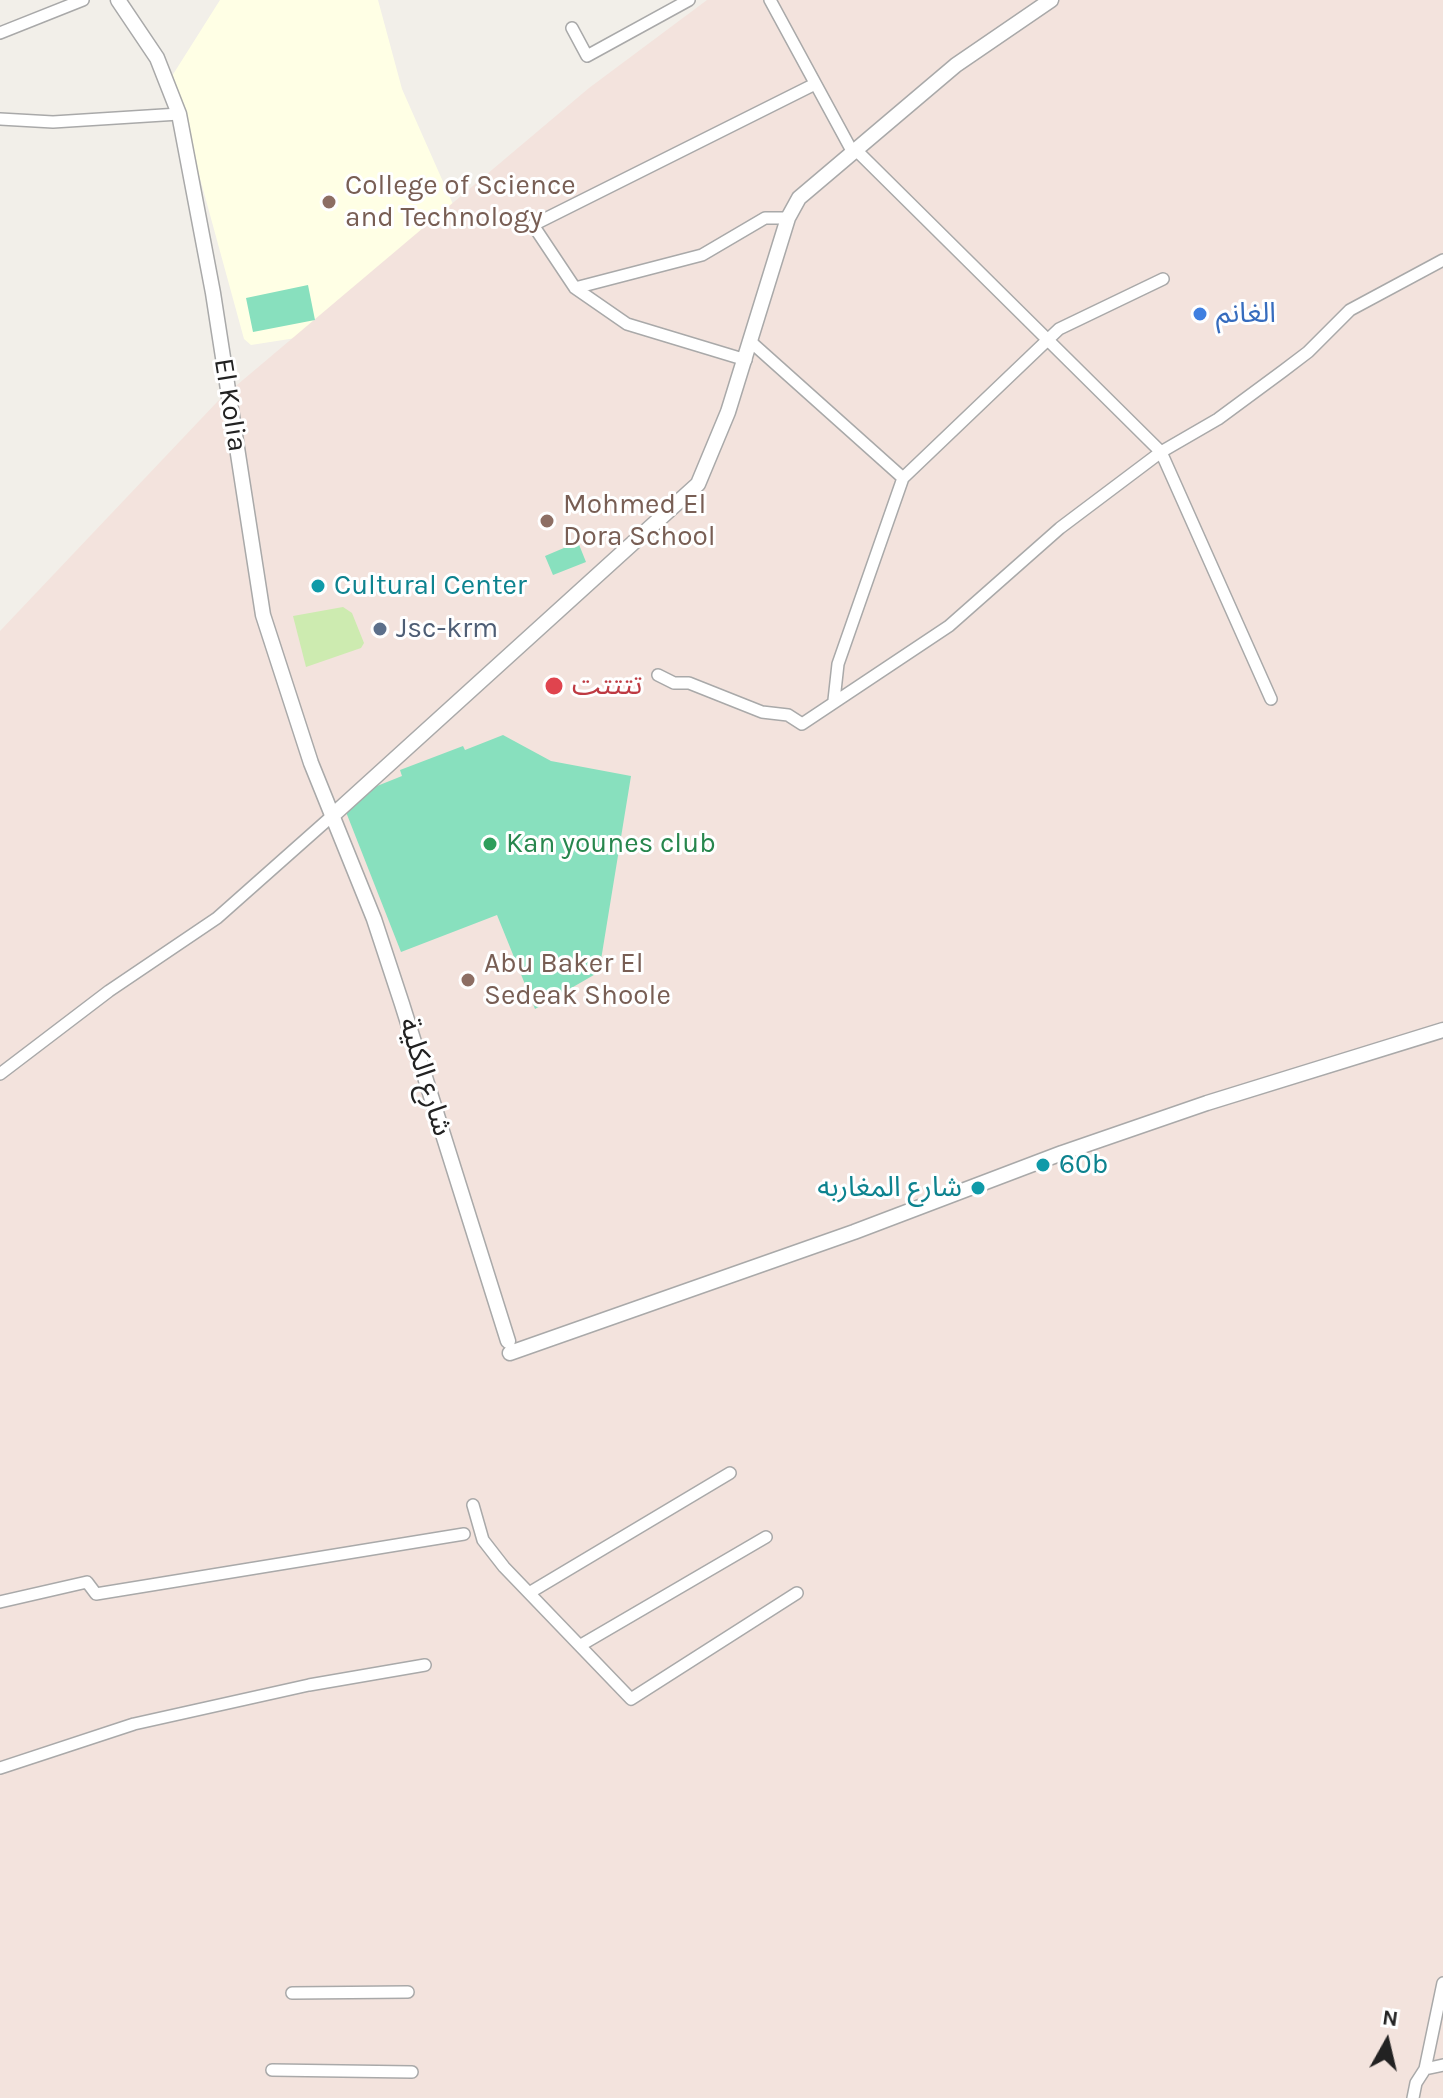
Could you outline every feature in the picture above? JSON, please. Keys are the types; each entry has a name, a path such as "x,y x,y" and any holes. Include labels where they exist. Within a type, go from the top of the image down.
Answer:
{"street":[{"path":"0,33 83,0"},
{"name":"El Kolia","path":"118,0 157,58 179,114 213,293 263,615 296,719 332,816"},
{"path":"572,28 587,56 689,0"},
{"path":"770,0 854,150 1161,452 1271,699"},
{"path":"0,1074 109,991 217,918 698,484 715,449 746,360 788,218 799,198 956,65 1051,0"},
{"path":"746,360 627,324 575,288 533,225 815,84"},
{"path":"0,119 53,122 179,114"},
{"path":"575,288 702,255 765,218 788,218"},
{"path":"658,675 674,683 689,683 762,712 788,715 802,724 949,626 1060,528 1161,452 1218,419 1308,352 1350,310 1443,260"},
{"path":"834,700 838,664 903,478 1045,340 1079,316 1163,279"},
{"path":"751,342 903,478"},
{"name":"شارع الكلية","path":"332,816 402,1004 509,1347 851,1233 1062,1153 1207,1103 1443,1030"},
{"path":"529,1593 730,1473"},
{"path":"473,1505 483,1540 529,1593 631,1699 797,1593"},
{"path":"0,1602 87,1582 96,1594 464,1534"},
{"path":"581,1645 766,1537"},
{"path":"0,1768 134,1724 309,1685 425,1665"},
{"path":"1413,2098 1416,2083 1425,2069 1443,1983"},
{"path":"292,1993 408,1992"},
{"path":"1425,2069 1443,2065"},
{"path":"272,2070 412,2072"}],"shaded area":[{"name":"College of Science and Technology","path":"220,0 378,0 402,89 475,254 328,333 251,345 244,339 172,76"},
{"path":"707,0 1443,0 1443,2098 0,2098 0,631 218,401 589,88"}],"green space":[{"path":"308,285 315,320 253,332 246,298"},
{"path":"578,542 586,562 553,575 545,556"},
{"path":"343,607 352,613 364,643 361,648 306,667 293,616"},
{"name":"Kan younes club","path":"503,735 551,761 631,776 599,972 535,1009 497,915 401,952 346,812 357,794 402,776 400,770 463,746 465,750"}],"place":[{"name":"College of Science and Technology","path":"329,202"},
{"name":"الغانم","path":"1200,314"},
{"name":"Mohmed El Dora School","path":"547,521"},
{"name":"Cultural Center","path":"318,586"},
{"name":"Jsc-krm","path":"380,629"},
{"name":"تتتتت","path":"554,686"},
{"name":"Kan younes club","path":"490,844"},
{"name":"Abu Baker El Sedeak Shoole","path":"468,980"},
{"name":"60b","path":"1043,1165"},
{"name":"شارع المغاربه","path":"978,1188"}]}
